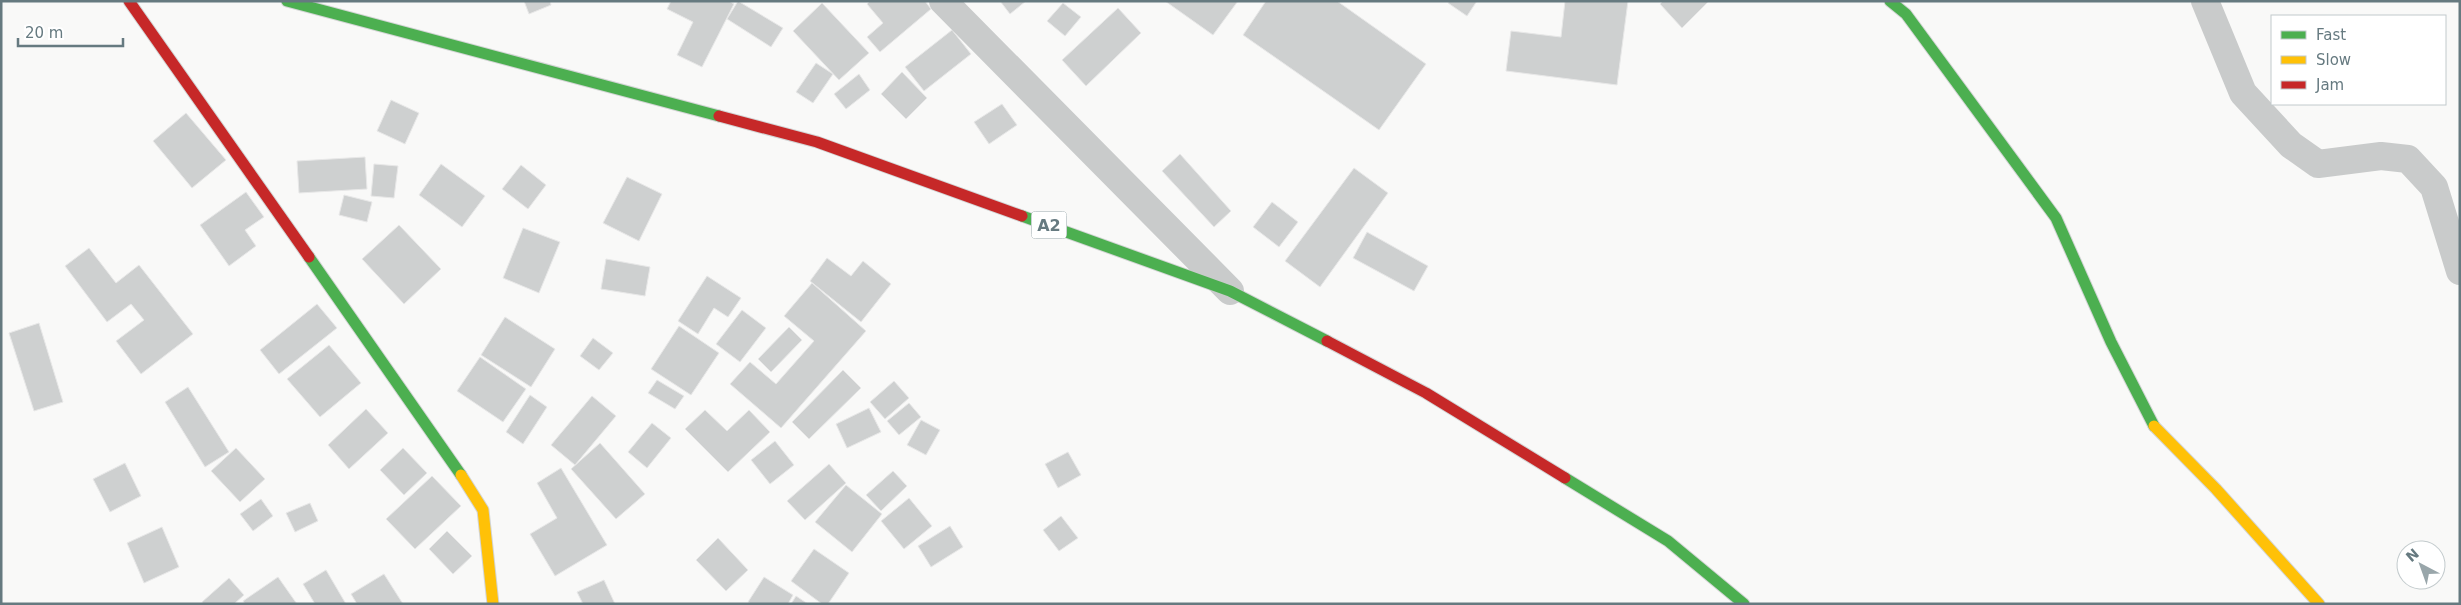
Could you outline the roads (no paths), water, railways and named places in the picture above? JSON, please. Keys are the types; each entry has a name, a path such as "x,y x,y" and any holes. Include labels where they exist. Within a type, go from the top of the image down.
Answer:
{"main road":[{"path":"129,1 443,447 483,510 493,604"},
{"name":"A2","path":"287,1 817,142 1230,291 1435,398 1668,541 1744,604"},
{"path":"1890,1 1906,14 2056,218 2112,342 2156,429 2216,489 2319,604"}],"street":[{"path":"943,1 1230,291"},
{"path":"2205,1 2243,93 2291,145 2318,164 2381,156 2408,159 2434,187 2460,271"}]}
